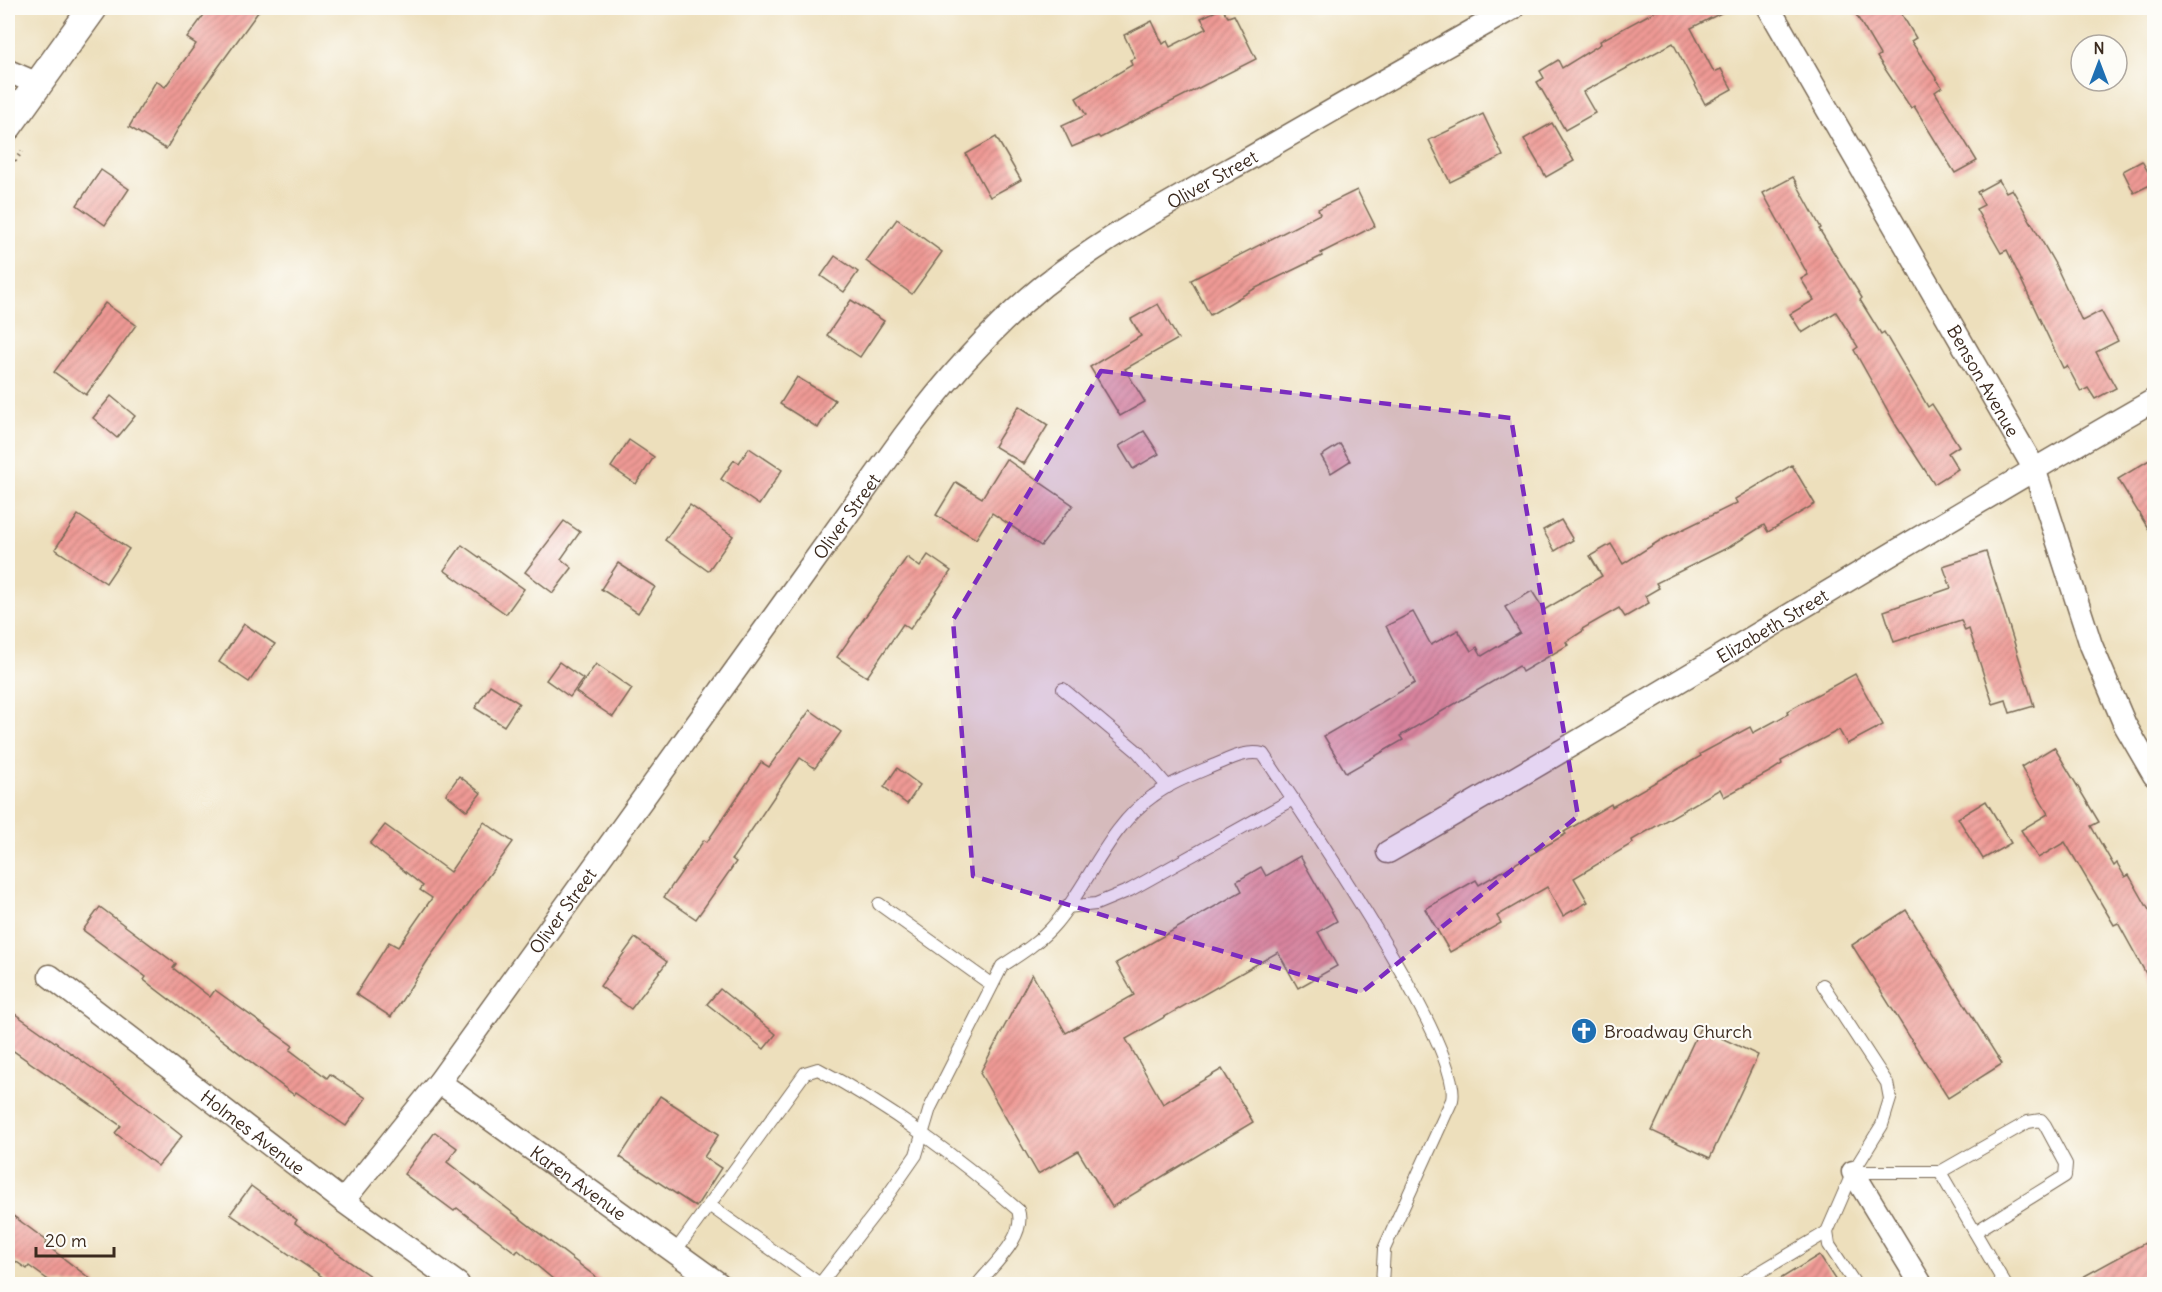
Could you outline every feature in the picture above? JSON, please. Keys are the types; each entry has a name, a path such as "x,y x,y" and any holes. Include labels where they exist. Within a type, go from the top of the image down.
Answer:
{"street":[{"path":"8,126 93,8"},
{"name":"Oliver Street","path":"343,1201 439,1082 904,436 943,385 986,339 1042,287 1103,243 1161,207 1513,8"},
{"name":"Benson Avenue","path":"1769,8 2034,468 2091,645 2125,725 2154,775"},
{"path":"8,71 38,84"},
{"name":"Elizabeth Street","path":"1388,852 1520,777 2034,468 2154,400"},
{"name":"Holmes Avenue","path":"50,976 343,1201 458,1284"},
{"name":"Karen Avenue","path":"439,1082 719,1284"},
{"path":"1853,1172 1921,1284"}],"lane":[{"path":"1063,688 1138,752 1168,787"},
{"path":"709,1205 820,1284 879,1208 915,1155 930,1108 1002,966 1023,953 1055,924 1126,822 1152,796 1239,755 1256,752 1263,753 1392,957 1434,1034 1450,1072 1454,1089 1452,1100 1384,1249 1382,1284"},
{"path":"1067,907 1096,903 1130,890 1293,799"},
{"path":"879,903 993,986"},
{"path":"1823,985 1887,1083 1890,1099 1882,1125 1853,1172 1827,1232 1829,1245 1855,1284"},
{"path":"674,1253 805,1073 811,1069 818,1069 848,1084 921,1135 1018,1210 1020,1218 1016,1235 978,1284"},
{"path":"1853,1172 1940,1172 2028,1122 2041,1120 2066,1164 2065,1176 1975,1232"},
{"path":"1940,1172 2005,1284"},
{"path":"1740,1284 1827,1232"}],"highlighted area":[{"path":"1101,371 1511,418 1578,816 1361,993 973,876 953,620"}],"building":[{"path":"209,8 261,8 201,91 166,149 129,127 156,81 165,87 196,44 187,38"},
{"path":"1222,8 1228,17 1234,15 1256,59 1100,138 1098,136 1072,147 1062,126 1086,115 1076,98 1132,65 1130,60 1135,58 1124,35 1152,21 1163,44 1167,41 1170,47 1207,28 1201,18"},
{"path":"1661,8 1731,8 1691,28 1714,72 1721,69 1732,89 1705,104 1673,43 1583,92 1595,113 1565,130 1537,82 1544,78 1540,71 1558,60 1562,68 1601,44 1600,41"},
{"path":"1852,8 1898,8 1916,38 1911,41 1942,87 1935,92 1977,161 1955,173 1914,106 1911,108 1877,57 1880,55"},
{"path":"1483,114 1503,156 1450,182 1429,140"},
{"path":"1552,123 1574,161 1546,177 1524,139"},
{"path":"996,137 1021,180 990,197 966,154"},
{"path":"2142,161 2154,183 2134,193 2123,171"},
{"path":"101,170 129,189 105,225 77,205"},
{"path":"1793,177 1821,228 1819,229 1862,298 1860,300 1881,334 1884,332 1928,407 1932,404 1959,446 1948,453 1958,469 1934,484 1897,427 1854,350 1858,347 1836,312 1802,333 1790,314 1814,300 1801,279 1808,275 1763,193"},
{"path":"1999,180 2006,192 2012,189 2055,264 2082,321 2101,311 2118,341 2096,352 2116,388 2095,399 2088,388 2081,392 2067,366 2063,368 2007,250 2001,253 1976,209 1984,205 1977,192"},
{"path":"1357,190 1375,226 1321,253 1322,256 1254,289 1210,315 1191,280 1320,214 1318,209"},
{"path":"897,219 942,252 912,294 866,261"},
{"path":"835,256 858,272 844,292 821,276"},
{"path":"851,300 884,321 860,357 827,335"},
{"path":"105,303 136,325 86,395 54,372"},
{"path":"1158,304 1178,339 1125,369 1145,402 1120,416 1090,367 1141,336 1131,319"},
{"path":"797,377 835,400 818,428 780,404"},
{"path":"111,396 135,416 117,438 93,418"},
{"path":"1019,406 1048,425 1024,464 994,446"},
{"path":"1144,431 1159,454 1133,469 1119,446"},
{"path":"629,440 654,457 636,484 611,467"},
{"path":"1340,444 1350,461 1331,473 1321,456"},
{"path":"749,448 782,470 759,505 721,479 734,460 739,463"},
{"path":"2154,457 2154,538 2118,479"},
{"path":"1006,459 1073,505 1041,546 992,513 976,539 936,515 956,482 982,498"},
{"path":"1792,465 1815,504 1768,532 1764,525 1731,546 1656,583 1659,588 1645,596 1649,603 1625,617 1619,608 1582,629 1583,631 1566,642 1568,645 1522,672 1519,666 1400,736 1403,740 1346,773 1324,736 1415,683 1386,626 1413,612 1431,645 1458,630 1471,651 1477,647 1482,656 1520,633 1505,607 1532,591 1544,610 1602,576 1590,556 1611,544 1623,564 1659,541 1737,503 1735,499"},
{"path":"690,505 733,536 708,571 665,540"},
{"path":"78,515 129,549 106,583 55,549"},
{"path":"1561,520 1573,540 1555,551 1543,530"},
{"path":"564,521 580,532 561,559 572,568 553,593 525,572"},
{"path":"462,545 524,589 506,614 444,570"},
{"path":"1986,552 2034,706 2010,713 2006,700 1993,704 1969,629 1965,631 1961,620 1894,642 1884,611 1951,588 1943,566"},
{"path":"928,555 951,571 910,629 903,624 867,677 837,657 907,557 920,567"},
{"path":"618,563 655,587 638,613 601,589"},
{"path":"244,624 275,644 249,682 219,662"},
{"path":"559,662 583,679 570,697 546,680"},
{"path":"596,664 632,689 613,717 576,692"},
{"path":"1855,674 1883,725 1847,744 1839,730 1781,761 1782,764 1771,771 1724,797 1720,789 1632,840 1633,843 1574,878 1588,902 1563,916 1547,887 1497,916 1501,923 1450,952 1425,909 1476,880 1479,885 1566,834 1564,832 1611,804 1612,807 1701,756 1700,754 1750,727 1753,733 1788,714 1787,711"},
{"path":"490,685 519,703 504,726 475,708"},
{"path":"810,710 841,732 815,768 800,758 732,859 736,862 696,919 664,897 704,840 707,842 761,762 769,767"},
{"path":"2054,747 2099,822 2091,826 2114,866 2117,863 2125,877 2129,875 2154,919 2154,988 2118,923 2114,925 2065,842 2038,858 2021,830 2048,814 2021,767"},
{"path":"897,768 920,785 907,804 884,787"},
{"path":"459,776 481,793 467,811 446,794"},
{"path":"1986,801 2011,843 1983,859 1958,818"},
{"path":"484,822 513,842 432,954 391,1017 356,994 389,942 398,947 432,898 420,890 423,886 370,844 385,825 450,872"},
{"path":"1300,856 1337,921 1318,932 1337,966 1298,988 1278,952 1126,1039 1163,1104 1222,1069 1253,1122 1112,1207 1078,1151 1038,1174 980,1073 1032,974 1066,1033 1134,995 1116,963 1242,891 1237,881 1261,867 1266,876"},
{"path":"100,907 176,964 173,968 210,997 215,990 293,1046 290,1050 327,1078 330,1074 366,1098 346,1126 296,1092 294,1095 144,980 146,977 83,930"},
{"path":"1906,910 2002,1064 1948,1098 1852,945"},
{"path":"635,938 667,962 631,1009 600,986"},
{"path":"720,989 776,1034 764,1049 707,1004"},
{"path":"8,1009 126,1092 182,1136 158,1166 115,1133 121,1126 8,1047"},
{"path":"1700,1028 1758,1055 1710,1158 1652,1131"},
{"path":"660,1096 719,1134 704,1157 721,1168 696,1207 620,1157"},
{"path":"435,1132 457,1148 447,1162 605,1284 559,1284 518,1250 516,1253 457,1208 454,1211 404,1174"},
{"path":"251,1186 297,1220 295,1223 381,1284 333,1284 230,1214"},
{"path":"8,1212 47,1241 45,1244 97,1284 54,1284 29,1266 27,1269 8,1256"},
{"path":"2154,1238 2154,1284 2070,1284"},
{"path":"1819,1255 1838,1284 1772,1284"}],"place":[{"name":"Broadway Church","path":"1584,1031"}]}
